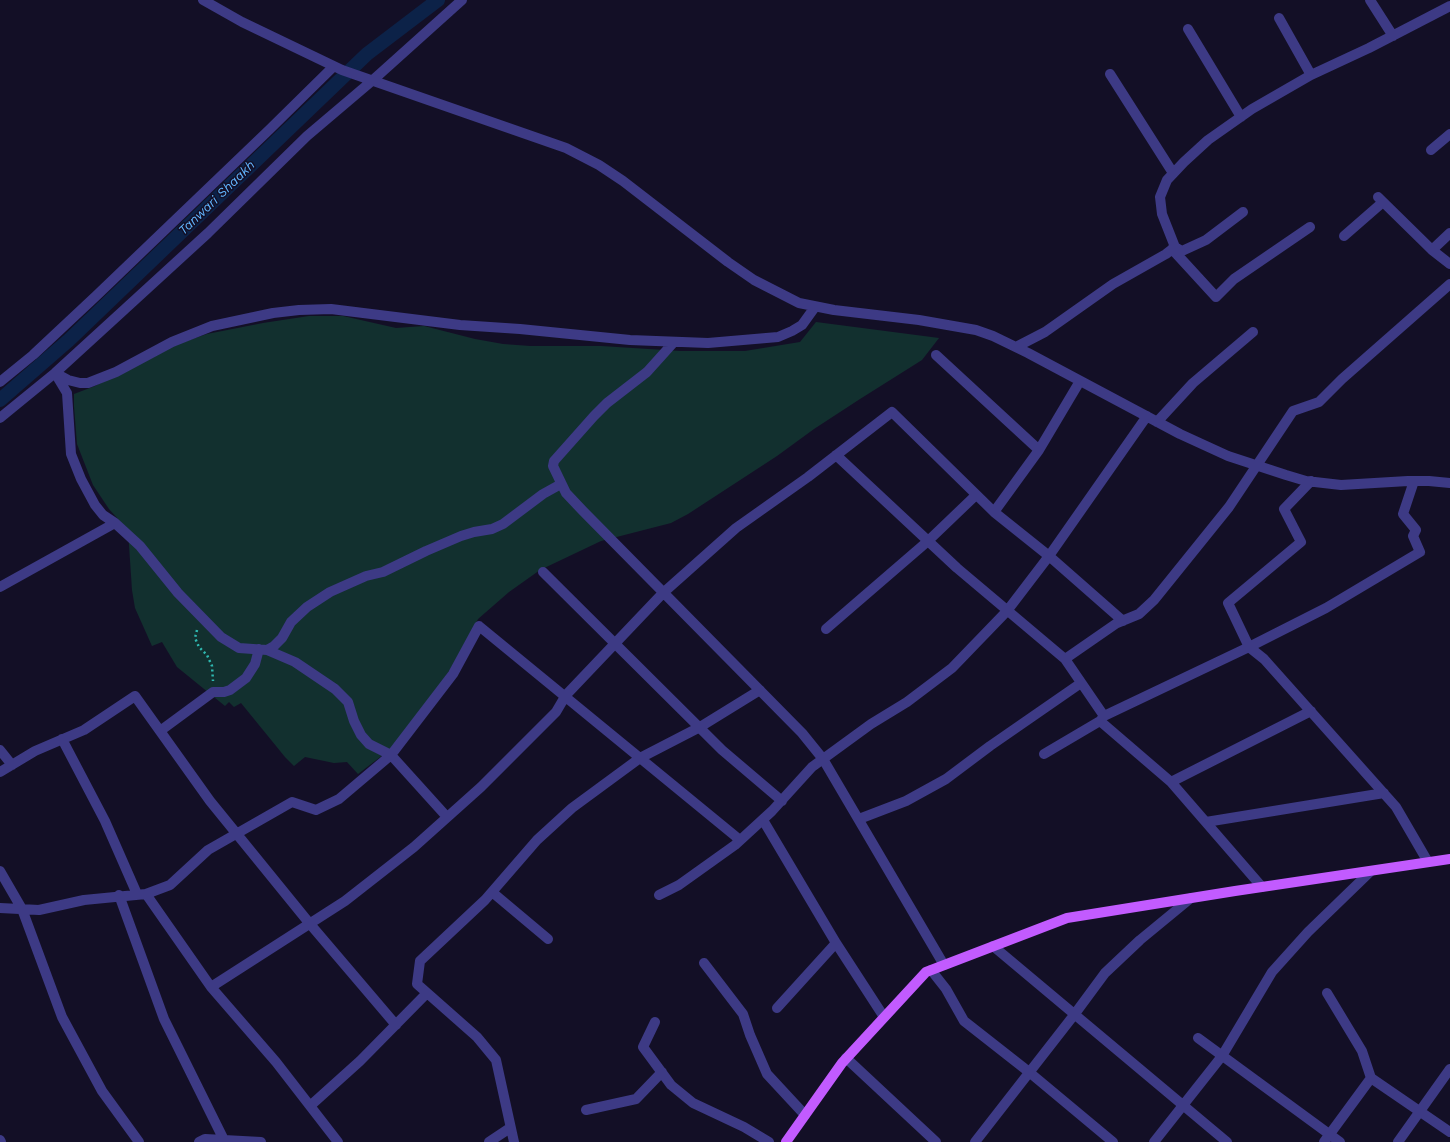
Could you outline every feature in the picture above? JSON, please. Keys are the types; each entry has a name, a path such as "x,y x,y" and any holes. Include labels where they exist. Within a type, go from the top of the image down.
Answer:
{"main road":[{"path":"786,1142 846,1058 926,972 1068,918 1450,859"}],"street":[{"path":"203,0 242,22 338,68 454,110 566,148 599,165 623,181 728,262 754,280 798,303 815,307 947,324 976,330 1016,347 1157,422 1228,456 1286,475 1312,481 1341,485 1414,481 1450,483"},
{"path":"0,418 55,372 208,233 307,136 373,80 462,0"},
{"path":"1370,0 1393,36"},
{"path":"1310,227 1234,279 1216,297 1174,248 1162,214 1160,196 1167,180 1184,162 1208,140 1252,109 1311,75 1393,36 1450,6"},
{"path":"1279,18 1311,75"},
{"path":"1188,29 1241,117"},
{"path":"0,382 33,355 102,291 270,129 338,68"},
{"path":"1110,74 1173,173"},
{"path":"1431,150 1450,134"},
{"path":"1344,236 1381,199 1432,250 1450,264"},
{"path":"1174,248 1182,251 1206,240 1243,212"},
{"path":"1432,250 1450,233"},
{"path":"1016,347 1044,332 1114,284 1174,248"},
{"path":"1065,659 1117,623 1139,614 1154,600 1229,507 1293,411 1319,402 1342,379 1450,284"},
{"path":"55,372 68,380 88,383 116,372 172,342 212,326 273,313 299,310 331,309 460,325 520,328 630,340 708,343 778,338 802,325 815,307"},
{"path":"1157,422 1193,383 1253,332"},
{"path":"674,342 647,372 607,403 554,462 553,466 566,493 802,733 823,759 944,965"},
{"path":"936,355 1039,450"},
{"path":"55,372 67,393 71,454 81,479 103,515 115,523 140,546 178,593 220,637 239,648 263,650 295,662 335,689 348,702 354,722 361,735 369,744 391,755 447,818"},
{"path":"994,512 1039,450 1080,381"},
{"path":"212,986 345,901 414,847 481,787 556,712 565,697 663,593 736,528 808,477 892,412 994,512 1049,556 1123,621"},
{"path":"659,895 679,885 740,840 782,801 812,767 871,724 907,702 952,668 1007,611 1049,556 1147,416"},
{"path":"836,454 957,568 1065,659 1102,718 1171,782 1262,887"},
{"path":"1312,481 1284,509 1302,542 1228,603 1249,647 1264,659 1396,807 1428,862"},
{"path":"1044,754 1102,718 1326,608 1420,552 1413,536 1416,530 1403,514 1414,481"},
{"path":"160,731 213,692 224,692 230,690 246,678 263,650 274,646 282,638 291,622 307,607 330,592 366,576 383,572 461,536 492,529 503,524 543,494 562,484"},
{"path":"826,629 928,541 976,495"},
{"path":"0,587 115,523"},
{"path":"544,572 722,750 782,801"},
{"path":"0,908 39,910 84,900 119,895 142,894 170,885 208,850 292,802 316,810 339,800 391,755 453,674 479,626 740,840"},
{"path":"859,819 906,801 946,779 990,746 1081,683"},
{"path":"514,1142 496,1060 477,1037 416,984 420,961 492,892 537,840 566,813 640,758 700,727 760,690"},
{"path":"0,772 36,751 84,730 135,696 210,801 310,924 396,1025"},
{"path":"1171,782 1311,711"},
{"path":"62,740 142,894 212,986 276,1062 338,1142"},
{"path":"0,750 12,765"},
{"path":"1206,822 1384,793"},
{"path":"763,820 836,943 884,1017"},
{"path":"0,871 22,909 42,959 62,1017 102,1091 139,1142"},
{"path":"1154,1142 1222,1056 1272,972 1308,932 1371,871"},
{"path":"492,892 548,939"},
{"path":"119,895 164,1019 224,1140"},
{"path":"975,1142 1105,973 1140,940 1191,898"},
{"path":"777,1008 836,943"},
{"path":"993,946 1182,1106 1227,1142"},
{"path":"704,963 743,1014 750,1035 767,1074 805,1115"},
{"path":"931,970 946,989 964,1021 1029,1072 1113,1142"},
{"path":"310,1106 360,1061 427,993"},
{"path":"1327,993 1362,1051 1371,1078 1450,1132"},
{"path":"655,1022 643,1047 671,1085 693,1103 744,1127 769,1142"},
{"path":"1198,1038 1327,1138 1340,1142"},
{"path":"846,1058 936,1142"},
{"path":"1398,1142 1450,1069"},
{"path":"586,1110 636,1099 662,1072"},
{"path":"1327,1138 1371,1078"},
{"path":"489,1142 510,1128"},
{"path":"199,1142 205,1139 261,1142"}],"path":[{"path":"195,625 197,632 195,638 200,648 207,655 212,666 213,692"}],"green space":[{"path":"309,316 343,316 396,328 424,326 475,339 503,344 530,346 601,346 680,351 745,351 800,342 816,322 939,338 922,360 814,429 777,456 688,514 671,523 601,541 540,570 509,592 478,619 460,655 392,748 358,774 347,762 334,763 305,757 294,766 241,703 234,707 229,702 225,706 177,667 162,642 152,646 135,608 132,590 128,530 109,509 93,485 77,444 74,394 95,386 172,346 207,334"}],"waterway":[{"name":"Tanwari Shaakh","path":"0,400 69,340 367,54 438,0"}]}
